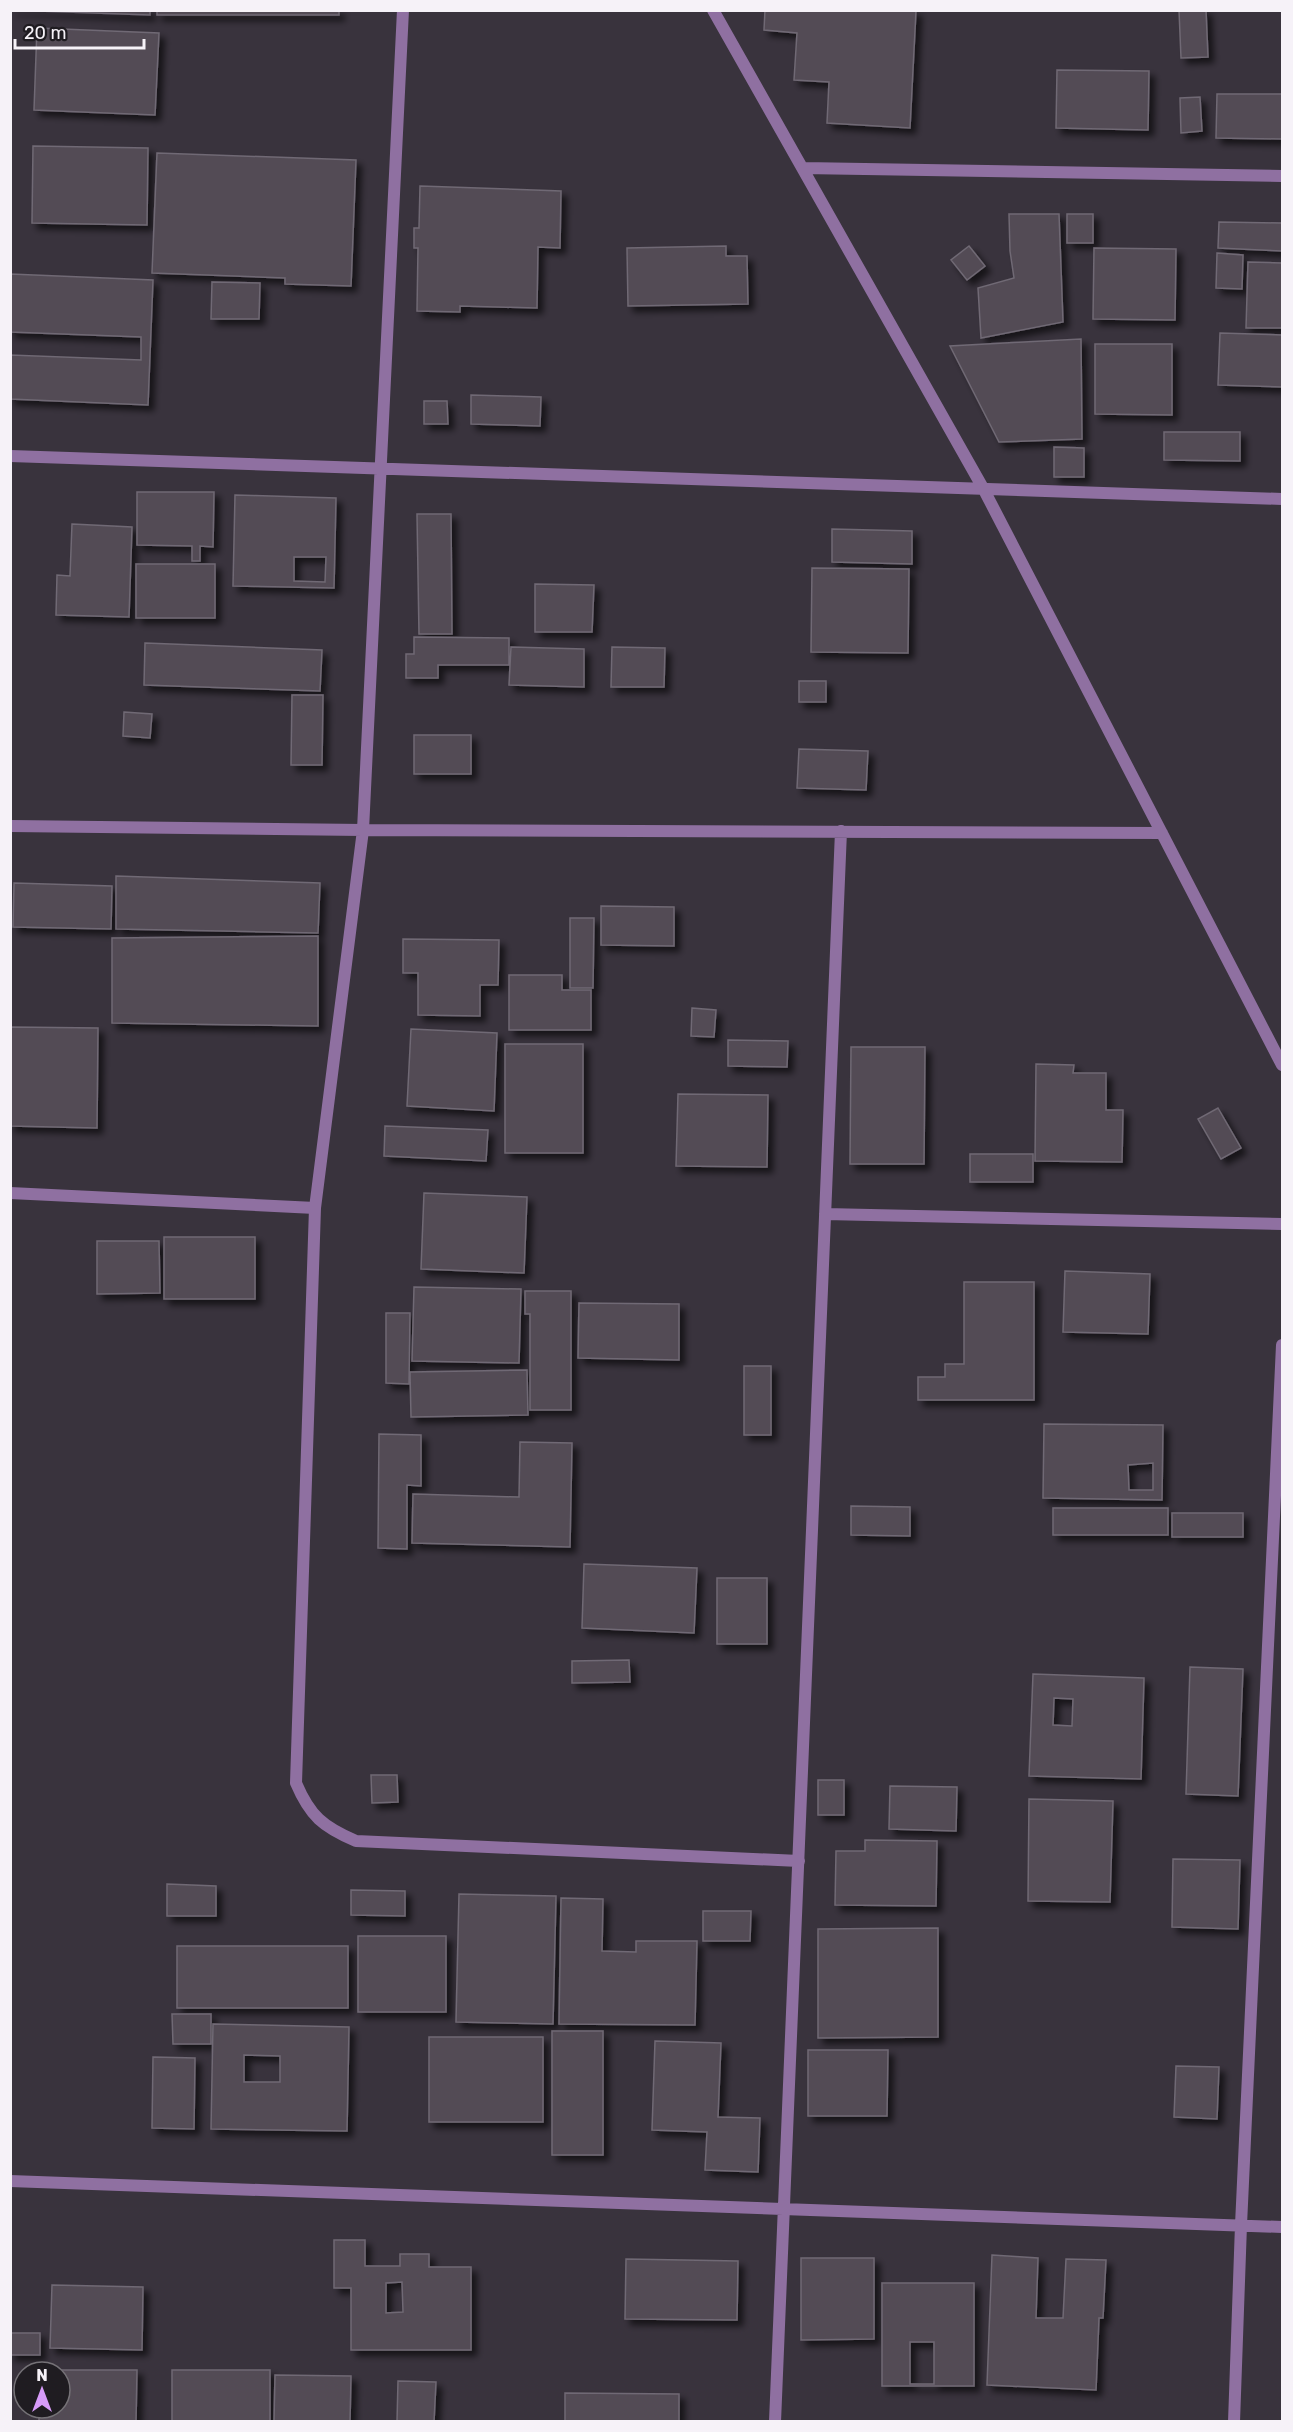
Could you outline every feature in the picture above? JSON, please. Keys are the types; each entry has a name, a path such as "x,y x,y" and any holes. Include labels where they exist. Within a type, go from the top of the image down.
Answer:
{"street":[{"path":"403,10 363,830 315,1208 296,1783 305,1805 320,1821 337,1833 356,1841 799,1861"},
{"path":"713,10 983,488 1282,1065"},
{"path":"803,168 1282,176"},
{"path":"10,456 1282,499"},
{"path":"10,826 363,830 1162,833"},
{"path":"775,2421 842,831"},
{"path":"10,1193 315,1208"},
{"path":"825,1214 1282,1224"},
{"path":"1234,2421 1282,1345"},
{"path":"10,2181 1282,2227"}],"building":[{"path":"10,10 150,10 150,15"},
{"path":"157,10 339,10 339,15 157,15"},
{"path":"765,10 916,11 910,128 827,123 829,82 794,80 797,33 764,30"},
{"path":"1179,10 1206,10 1208,57 1181,58"},
{"path":"37,28 159,33 155,115 34,110"},
{"path":"1057,70 1149,71 1148,130 1056,128"},
{"path":"1217,94 1282,94 1282,139 1216,138"},
{"path":"1200,97 1202,131 1181,133 1180,98"},
{"path":"33,146 148,148 147,225 32,223"},
{"path":"157,153 356,160 351,286 285,284 285,278 152,273"},
{"path":"420,186 561,191 560,248 538,247 537,308 460,306 460,312 417,311 418,248 414,248 414,228 419,228"},
{"path":"1009,214 1059,214 1063,322 981,338 978,288 1014,278 1010,251"},
{"path":"1067,214 1093,214 1093,243 1067,243"},
{"path":"1219,222 1282,223 1282,251 1218,248"},
{"path":"726,246 726,256 747,256 748,304 628,306 627,248"},
{"path":"969,246 985,266 967,280 951,260"},
{"path":"1094,248 1176,249 1175,320 1093,319"},
{"path":"1217,253 1243,255 1242,289 1216,288"},
{"path":"1248,262 1282,263 1282,328 1246,328"},
{"path":"10,274 153,280 148,405 10,399 10,355 141,360 141,337 10,332"},
{"path":"212,282 260,283 259,319 211,319"},
{"path":"1220,333 1282,335 1282,387 1218,385"},
{"path":"1081,339 1082,439 999,442 950,346"},
{"path":"1095,344 1172,344 1172,415 1095,414"},
{"path":"471,395 541,397 540,426 471,424"},
{"path":"424,401 447,401 448,424 424,424"},
{"path":"1164,432 1240,432 1240,461 1164,460"},
{"path":"1054,447 1084,448 1084,477 1054,477"},
{"path":"137,492 214,492 213,547 200,546 200,561 192,561 192,546 137,545"},
{"path":"235,495 336,498 334,588 233,586","holes":["294,557 326,557 325,582 294,581"]},
{"path":"417,514 451,514 452,634 419,634"},
{"path":"72,524 132,527 129,617 56,615 57,575 70,576"},
{"path":"832,529 912,531 912,564 832,562"},
{"path":"136,564 215,564 215,618 136,618"},
{"path":"812,568 909,569 908,653 811,652"},
{"path":"535,584 594,585 592,632 535,632"},
{"path":"414,637 509,638 509,665 438,665 438,678 406,678 406,654 414,654"},
{"path":"145,643 322,650 320,691 144,685"},
{"path":"511,647 584,649 584,687 509,685"},
{"path":"612,647 665,648 664,687 611,687"},
{"path":"799,681 826,681 826,702 799,702"},
{"path":"292,695 323,695 322,765 291,765"},
{"path":"124,712 152,714 150,738 123,736"},
{"path":"414,735 471,735 471,774 414,774"},
{"path":"799,749 868,751 866,790 797,788"},
{"path":"116,876 320,883 318,933 116,929"},
{"path":"14,883 112,886 111,929 13,927"},
{"path":"601,906 674,907 674,946 601,945"},
{"path":"570,918 594,918 593,988 570,988"},
{"path":"318,936 318,1026 112,1023 112,938"},
{"path":"403,939 499,940 498,985 480,985 480,1016 418,1015 418,973 403,973"},
{"path":"509,975 562,975 562,990 591,990 591,1030 509,1030"},
{"path":"692,1008 716,1010 714,1037 691,1036"},
{"path":"10,1027 98,1028 97,1128 10,1126"},
{"path":"411,1029 497,1033 494,1111 407,1106"},
{"path":"728,1040 788,1041 787,1067 728,1066"},
{"path":"505,1044 583,1044 583,1153 505,1153"},
{"path":"851,1047 925,1047 924,1164 850,1164"},
{"path":"1036,1064 1074,1065 1073,1073 1106,1073 1106,1110 1123,1110 1122,1162 1035,1161"},
{"path":"678,1094 768,1095 767,1167 676,1166"},
{"path":"1218,1108 1241,1148 1221,1159 1198,1119"},
{"path":"385,1126 488,1130 486,1161 384,1156"},
{"path":"970,1154 1033,1154 1033,1182 970,1182"},
{"path":"424,1193 527,1197 524,1273 421,1269"},
{"path":"164,1237 255,1237 255,1299 164,1299"},
{"path":"97,1241 159,1241 160,1293 97,1294"},
{"path":"1065,1271 1150,1274 1148,1334 1063,1332"},
{"path":"964,1282 1034,1282 1034,1400 918,1400 918,1377 945,1377 945,1364 964,1364"},
{"path":"414,1287 521,1289 519,1363 412,1361"},
{"path":"525,1291 571,1291 571,1410 530,1410 530,1314 525,1314"},
{"path":"579,1303 679,1304 679,1360 578,1358"},
{"path":"386,1313 410,1313 409,1384 386,1383"},
{"path":"744,1366 771,1366 771,1435 744,1435"},
{"path":"527,1370 528,1415 411,1417 410,1372"},
{"path":"1044,1424 1163,1425 1162,1500 1043,1498","holes":["1153,1463 1153,1490 1129,1490 1128,1465"]},
{"path":"379,1434 421,1435 421,1486 407,1485 407,1549 378,1548"},
{"path":"520,1442 572,1443 570,1547 412,1543 413,1494 519,1497"},
{"path":"851,1506 910,1507 910,1536 851,1535"},
{"path":"1053,1508 1168,1508 1168,1535 1053,1535"},
{"path":"1172,1513 1243,1513 1243,1537 1172,1537"},
{"path":"584,1564 697,1568 694,1633 582,1628"},
{"path":"717,1578 767,1578 767,1644 717,1644"},
{"path":"629,1660 630,1682 572,1683 572,1661"},
{"path":"1190,1667 1243,1669 1238,1796 1186,1794"},
{"path":"1033,1674 1144,1678 1141,1779 1029,1776","holes":["1054,1698 1073,1699 1072,1726 1053,1725"]},
{"path":"371,1775 397,1775 398,1802 372,1803"},
{"path":"818,1780 844,1780 844,1815 818,1815"},
{"path":"890,1786 957,1787 956,1831 889,1829"},
{"path":"1029,1799 1113,1801 1110,1902 1028,1901"},
{"path":"865,1840 937,1841 936,1906 835,1905 836,1851 865,1851"},
{"path":"1173,1859 1240,1860 1238,1929 1172,1927"},
{"path":"167,1884 216,1886 216,1916 167,1916"},
{"path":"351,1890 405,1891 405,1916 351,1915"},
{"path":"459,1894 556,1896 553,2024 456,2022"},
{"path":"561,1898 603,1899 602,1951 636,1952 636,1941 697,1941 695,2025 559,2024"},
{"path":"703,1911 751,1911 750,1941 703,1941"},
{"path":"938,1928 938,2037 818,2038 818,1929"},
{"path":"358,1936 446,1936 446,2012 358,2012"},
{"path":"177,1946 348,1946 348,2008 177,2008"},
{"path":"172,2014 211,2014 211,2044 173,2044"},
{"path":"213,2024 349,2027 347,2131 211,2129","holes":["244,2055 280,2056 280,2082 244,2082"]},
{"path":"552,2031 603,2031 603,2155 552,2155"},
{"path":"429,2037 543,2037 543,2122 429,2122"},
{"path":"655,2041 721,2043 718,2117 760,2118 758,2172 705,2170 707,2132 652,2130"},
{"path":"808,2050 888,2050 887,2116 808,2116"},
{"path":"153,2057 195,2058 194,2129 152,2128"},
{"path":"1176,2066 1219,2067 1217,2119 1174,2117"},
{"path":"334,2240 365,2240 365,2266 400,2266 400,2254 429,2254 429,2267 471,2267 471,2350 351,2350 351,2288 334,2288","holes":["402,2282 403,2312 386,2313 386,2283"]},
{"path":"992,2255 1038,2258 1036,2318 1063,2318 1066,2259 1106,2260 1103,2318 1099,2318 1096,2390 987,2385"},
{"path":"801,2258 874,2258 874,2339 801,2340"},
{"path":"626,2259 738,2261 737,2320 625,2319"},
{"path":"882,2283 974,2283 974,2386 882,2386","holes":["910,2342 934,2342 934,2384 910,2384"]},
{"path":"52,2285 143,2287 142,2350 50,2348"},
{"path":"10,2333 40,2333 40,2355 10,2355"},
{"path":"72,2370 137,2370 136,2422 39,2422 39,2420 72,2420"},
{"path":"172,2370 270,2370 270,2422 172,2422"},
{"path":"275,2375 351,2376 350,2422 274,2422"},
{"path":"398,2381 436,2382 434,2422 397,2422"},
{"path":"565,2393 679,2394 679,2422 565,2422"}]}
